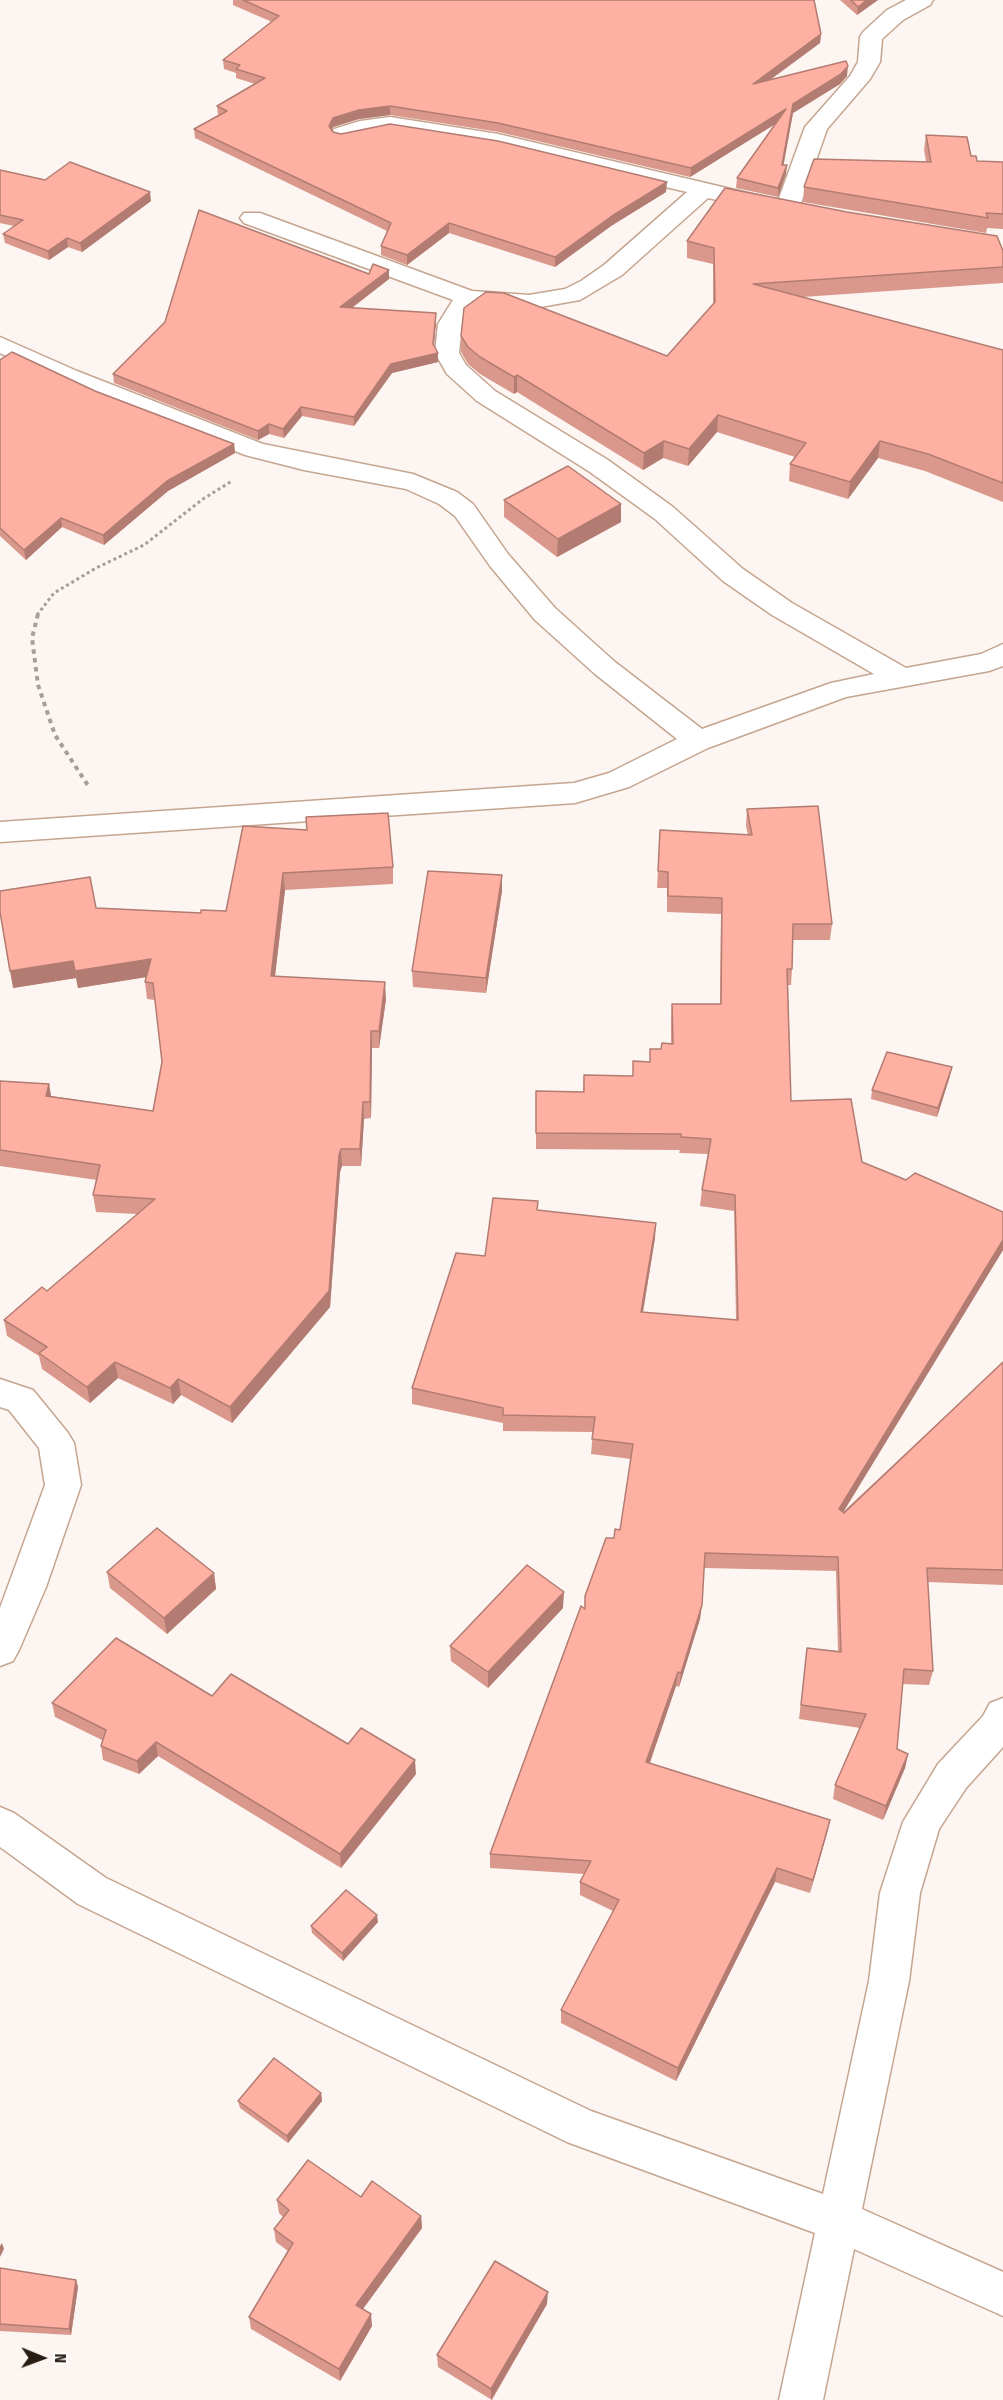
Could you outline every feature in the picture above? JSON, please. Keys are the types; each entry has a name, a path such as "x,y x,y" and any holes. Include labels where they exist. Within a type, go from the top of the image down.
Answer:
{"street":[{"path":"342,134 368,126 390,124 498,141 702,191 797,211 816,127 859,80 869,62 871,38 895,15 922,0"},
{"path":"252,218 469,298 529,302 571,295 591,286 613,270 702,191"},
{"path":"469,298 456,311 450,324 447,353 456,369 486,396 599,466 655,506 733,575 782,609 899,676"},
{"path":"0,344 69,376 254,450 413,482 448,498 464,510 499,560 545,614 605,668 698,741"},
{"path":"0,832 116,826 461,799 575,793 619,780 698,741 841,689 899,676 989,662 1003,653"},
{"path":"0,1393 21,1400 56,1443 63,1485 28,1587 0,1650"},
{"path":"801,2400 889,1981 900,1893 922,1822 952,1776 996,1728 1003,1715"},
{"path":"0,1825 92,1891 582,2128 840,2221 1003,2294"}],"path":[{"path":"116,826 55,735 38,686 32,638 36,617 54,593 96,567 144,545 203,499 273,455"}],"building":[{"path":"243,0 814,0 821,34 753,84 846,61 848,66 841,74 793,104 782,165 787,165 778,188 737,178 786,109 691,168 498,123 390,106 359,110 333,118 329,126 333,132 341,134 390,124 498,141 667,182 612,216 555,257 449,223 407,255 381,246 391,223 194,129 227,111 217,106 265,78 236,69 240,65 223,60 279,16"},
{"path":"851,0 867,0 858,7"},
{"path":"926,135 967,137 971,156 976,156 977,161 1003,162 1003,214 986,213 988,218 804,187 814,159 931,162"},
{"path":"70,162 150,192 80,243 67,238 48,251 3,234 23,220 0,215 0,170 45,180"},
{"path":"725,188 847,212 997,236 1003,251 1003,267 753,284 1003,350 1003,483 928,454 880,441 850,482 790,464 806,443 718,415 689,449 664,441 644,453 517,375 514,377 480,357 468,347 461,336 464,308 486,292 504,293 667,356 715,302 714,248 687,241"},
{"path":"199,210 369,274 373,264 389,270 340,307 436,313 433,344 438,353 391,364 354,417 301,407 283,429 269,424 258,431 113,374 165,322"},
{"path":"12,352 95,391 234,444 167,481 103,535 61,518 24,550 0,528 0,360"},
{"path":"568,466 621,504 558,539 504,500"},
{"path":"818,806 832,924 793,924 792,969 787,969 791,1101 851,1099 862,1162 906,1180 915,1173 1003,1212 1003,1240 839,1509 844,1513 1003,1362 1003,1570 927,1568 933,1671 904,1669 897,1749 908,1754 886,1806 835,1785 866,1714 801,1705 807,1648 841,1652 838,1557 705,1553 702,1605 681,1673 678,1672 646,1762 830,1820 813,1880 777,1868 678,2068 561,2010 619,1900 580,1882 591,1861 490,1854 581,1606 585,1609 585,1596 606,1538 614,1538 615,1529 620,1530 633,1444 592,1439 595,1417 503,1415 503,1408 412,1388 456,1253 485,1256 493,1198 538,1201 537,1210 656,1223 641,1312 738,1320 735,1195 702,1190 711,1139 681,1137 681,1134 536,1133 536,1091 584,1092 584,1075 633,1076 633,1061 650,1062 650,1049 661,1049 662,1043 673,1044 672,1004 721,1004 722,898 668,896 668,872 658,871 660,830 752,835 747,809"},
{"path":"388,813 393,867 283,873 271,976 385,982 379,1031 371,1031 370,1102 363,1102 360,1149 341,1149 339,1155 329,1291 230,1407 178,1379 170,1388 115,1362 87,1387 39,1353 47,1347 4,1320 42,1287 47,1291 155,1199 93,1195 100,1165 0,1150 0,1081 49,1084 46,1096 153,1111 162,1062 153,983 145,982 151,959 75,971 73,961 10,971 0,912 0,891 90,877 96,908 201,913 201,910 226,911 243,826 307,830 306,817"},
{"path":"428,871 502,875 486,978 412,971"},
{"path":"887,1052 952,1067 938,1108 872,1090"},
{"path":"157,1528 214,1573 164,1618 107,1572"},
{"path":"527,1565 564,1592 488,1672 450,1646"},
{"path":"116,1638 212,1696 231,1674 348,1744 361,1728 415,1760 340,1854 156,1742 137,1761 101,1746 106,1730 52,1703"},
{"path":"346,1890 377,1915 342,1953 311,1926"},
{"path":"274,2058 321,2093 287,2136 238,2101"},
{"path":"308,2160 361,2197 372,2181 421,2216 356,2305 371,2314 339,2369 249,2317 293,2243 274,2229 289,2210 277,2200"},
{"path":"495,2261 548,2292 491,2389 437,2355"},
{"path":"0,2268 76,2280 69,2329 0,2324"}]}
